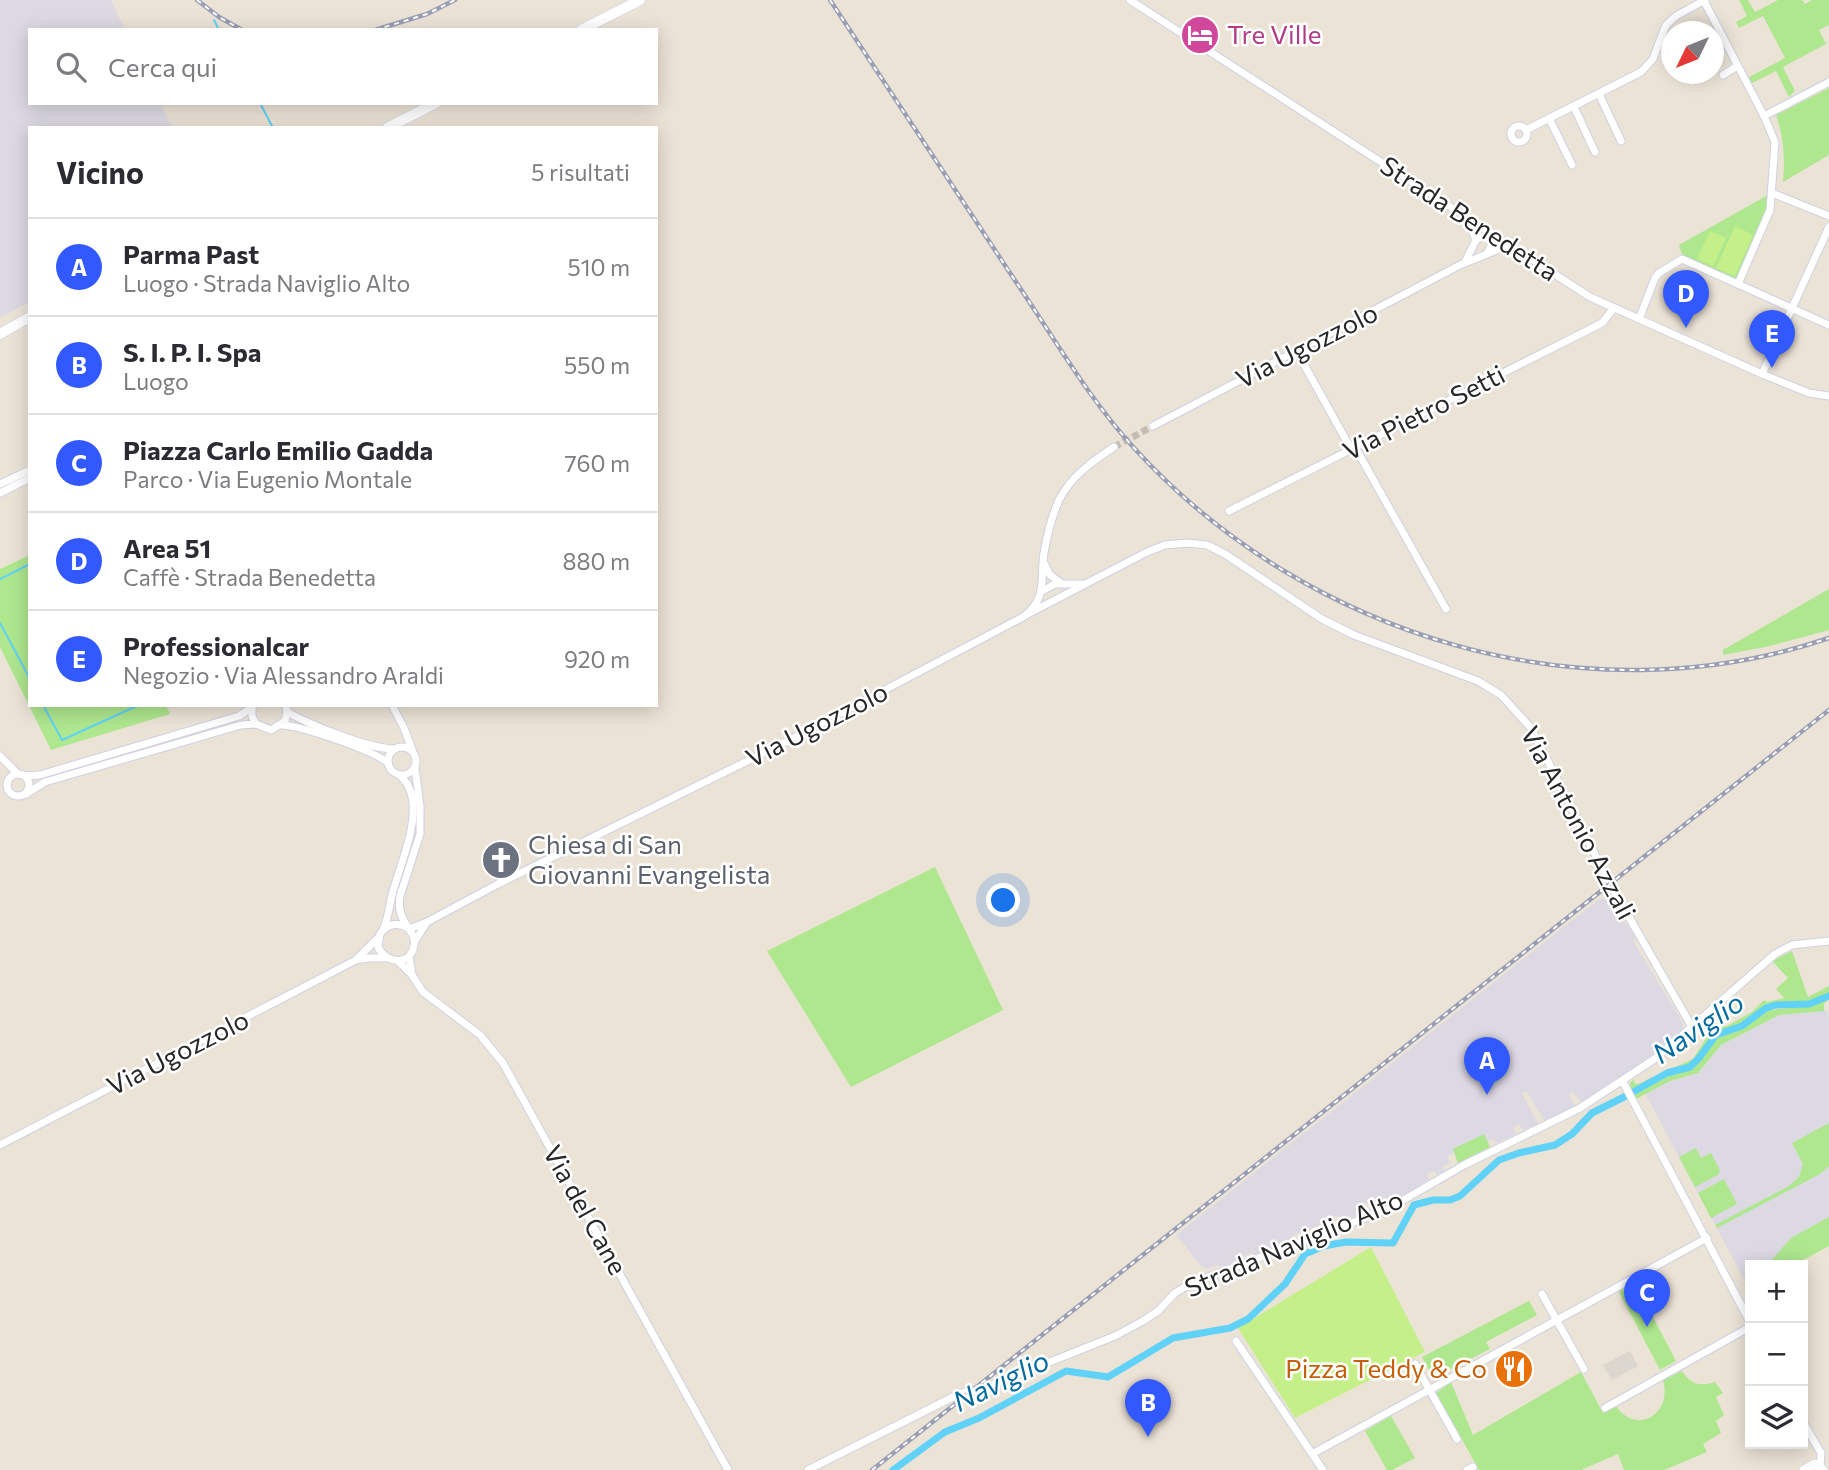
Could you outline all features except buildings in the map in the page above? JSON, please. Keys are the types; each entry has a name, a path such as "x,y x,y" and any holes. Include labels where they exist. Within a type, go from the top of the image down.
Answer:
{"main road":[{"path":"585,28 640,0"},
{"path":"391,126 432,105"},
{"path":"0,334 28,318"}],"street":[{"name":"Strada Benedetta","path":"1130,0 1590,297 1762,374 1810,393 1829,396"},
{"path":"1526,130 1641,72 1653,59 1666,25 1676,16 1704,0 1714,21"},
{"path":"1724,40 1775,142 1770,211 1738,284"},
{"path":"1724,74 1737,66"},
{"path":"1764,116 1829,82"},
{"path":"1599,94 1621,141"},
{"path":"1574,107 1595,152"},
{"path":"1549,118 1572,165"},
{"path":"1772,193 1829,216"},
{"path":"1466,217 1474,230 1476,240"},
{"path":"1762,374 1829,227"},
{"path":"1487,253 1492,244 1490,232"},
{"name":"Via Ugozzolo","path":"1460,265 1471,253 1476,240 1490,232"},
{"name":"Via Ugozzolo","path":"1153,426 1460,265 1504,247 1516,248"},
{"path":"1639,318 1654,278 1682,260 1829,325"},
{"name":"Via Pietro Setti","path":"1229,511 1602,323 1614,308"},
{"path":"1296,350 1446,609"},
{"path":"1042,588 1043,559 1060,497 1087,466 1114,447"},
{"path":"0,485 28,471"},
{"path":"0,493 28,479"},
{"name":"Via Antonio Azzali","path":"1024,616 1165,545 1207,545 1225,554 1322,620 1354,635 1478,681 1501,695 1531,728 1609,884 1692,1027"},
{"path":"1043,559 1051,575 1063,584"},
{"path":"1042,588 1056,583 1074,586 1087,583"},
{"path":"1042,588 1055,595 1069,594"},
{"name":"Via Ugozzolo","path":"0,1145 356,960 383,930 394,924 407,928 427,922 917,674 1024,616 1036,607 1042,588"},
{"path":"0,785 22,775 40,775 239,716 251,707"},
{"path":"252,707 256,724"},
{"path":"393,707 416,759 420,825 418,840 399,898 400,914 415,941"},
{"path":"282,725 287,708 302,719 379,747 405,747 412,751"},
{"path":"0,792 9,792 15,796 26,794 45,782 241,725 256,724 271,730 282,725 300,727 374,754 388,763 391,769 405,780 410,791 412,829 393,892 390,914 383,930"},
{"path":"388,763 389,755 403,738 404,727"},
{"path":"0,756 30,784 26,794"},
{"path":"7,764 9,792"},
{"path":"399,775 410,773 415,768"},
{"name":"Via Ugozzolo","path":"409,957 427,922"},
{"path":"378,938 380,951 386,958"},
{"name":"Strada Naviglio Alto","path":"808,1470 959,1394 987,1387 1115,1336 1158,1311 1175,1293 1197,1281 1386,1210 1469,1162 1625,1085 1775,954 1792,945 1829,942"},
{"path":"398,961 409,957 412,975"},
{"name":"Via Ugozzolo","path":"356,960 386,958 398,961"},
{"name":"Via del Cane","path":"398,961 412,975 423,992 480,1035 503,1063 728,1470"},
{"path":"1625,1085 1745,1312"},
{"path":"1312,1454 1706,1238"},
{"path":"1542,1294 1584,1369"},
{"path":"1605,1408 1745,1331"},
{"path":"1236,1340 1323,1470"},
{"path":"1415,1364 1457,1439"},
{"path":"1808,1431 1821,1453 1823,1464"},
{"path":"1808,1433 1823,1464"},
{"path":"1803,1470 1823,1464"}],"shaded area":[{"path":"0,0 111,0 124,28 28,28 28,105 161,105 171,126 28,126 28,302 0,318"},
{"path":"1611,894 1623,920 1636,938 1633,941 1683,1023 1682,1030 1649,1059 1582,1103 1573,1092 1569,1094 1575,1106 1545,1122 1527,1092 1522,1093 1538,1124 1523,1130 1519,1124 1514,1127 1515,1134 1497,1143 1492,1139 1488,1141 1490,1147 1458,1163 1454,1153 1447,1156 1450,1163 1443,1166 1444,1171 1427,1174 1429,1179 1422,1183 1423,1185 1393,1202 1391,1199 1381,1203 1383,1207 1375,1209 1369,1202 1362,1205 1365,1213 1341,1221 1337,1215 1331,1217 1325,1220 1326,1223 1291,1236 1291,1241 1254,1255 1251,1253 1222,1267 1215,1265 1208,1269 1201,1266 1176,1235 1556,933 1597,901"},
{"path":"1826,1010 1829,1017 1829,1246 1803,1260 1745,1260 1745,1281 1645,1093 1673,1080 1698,1073 1721,1045 1779,1015"},
{"path":"1630,1351 1638,1366 1612,1380 1603,1365"}],"green space":[{"path":"1739,0 1748,0 1755,12 1778,0 1802,0 1805,4 1812,0 1829,0 1829,25 1819,30 1826,44 1783,67 1795,91 1789,97 1776,71 1752,83 1749,77 1785,58 1763,16 1739,28 1736,22 1747,16"},
{"path":"1829,88 1829,155 1783,182 1783,148 1776,115"},
{"path":"1768,195 1768,210 1736,281 1683,257 1679,245"},
{"path":"1735,226 1753,235 1735,276 1716,268"},
{"path":"1710,231 1726,238 1713,266 1697,259"},
{"path":"28,556 28,704 0,647 0,569"},
{"path":"1829,589 1829,630 1723,655 1723,650"},
{"path":"30,707 167,707 170,714 51,750"},
{"path":"935,867 1003,1010 851,1087 767,951"},
{"path":"1792,951 1808,997 1829,986 1829,993 1816,1000 1767,1005 1740,1024 1715,1033 1689,1065 1665,1072 1693,1059 1710,1032 1717,1027 1727,1026 1752,1012 1764,1000 1767,1002 1784,998 1776,989 1788,978 1772,961"},
{"path":"1829,999 1824,1004 1824,1011 1779,1015 1721,1045 1698,1073 1670,1081 1636,1099 1634,1094 1673,1074 1692,1069 1716,1037 1743,1028 1768,1010 1812,1006"},
{"path":"1661,1074 1631,1089 1630,1083 1634,1079 1634,1083 1638,1084"},
{"path":"1829,1123 1829,1166 1820,1174 1717,1228 1715,1225 1789,1186 1799,1177 1803,1164 1792,1143"},
{"path":"1484,1134 1490,1147 1458,1163 1453,1149"},
{"path":"1696,1148 1701,1158 1711,1153 1720,1170 1718,1175 1695,1187 1679,1157"},
{"path":"1724,1179 1737,1204 1711,1218 1698,1193"},
{"path":"1829,1217 1829,1246 1803,1260 1772,1260 1791,1238"},
{"path":"1371,1247 1425,1352 1295,1418 1238,1328"},
{"path":"1635,1283 1676,1361 1660,1370 1619,1292"},
{"path":"1529,1301 1537,1315 1486,1342 1490,1349 1433,1378 1422,1357"},
{"path":"1682,1371 1696,1383 1715,1382 1723,1393 1716,1397 1724,1415 1716,1421 1721,1433 1703,1444 1707,1452 1664,1470 1624,1470 1618,1454 1581,1470 1479,1470 1436,1393 1451,1382 1473,1435 1581,1372 1603,1413 1616,1406 1624,1415 1642,1420 1651,1417 1663,1403 1663,1380"},
{"path":"1391,1416 1415,1458 1387,1470 1365,1431"}],"waterway":[{"path":"214,20 218,28"},
{"path":"261,105 272,126"},
{"path":"0,579 28,565"},
{"path":"0,623 28,675"},
{"path":"44,707 62,740 135,707"},
{"name":"Naviglio","path":"1633,1092 1667,1073 1690,1067 1716,1035 1742,1026 1766,1008 1809,1004 1829,996"},
{"name":"Naviglio","path":"893,1470 945,1432 979,1418 1066,1371 1108,1377 1173,1338 1230,1328 1248,1319 1285,1284 1305,1254 1324,1246 1346,1242 1393,1243 1414,1205 1460,1196 1499,1160 1555,1145 1572,1134 1592,1113 1626,1096"}],"tunnel":[{"path":"1114,447 1153,426"}],"railway":[{"path":"197,0 238,28"},
{"path":"382,28 427,14 455,0"},
{"path":"830,0 1102,409 1135,449 1204,515 1282,570 1366,613 1455,645 1548,664 1642,670 1736,661 1829,638"},
{"path":"872,1470 1829,710"}],"place":[{"name":"Tre Ville","path":"1200,35"},
{"name":"Area 51","path":"1686,328"},
{"name":"Professionalcar","path":"1772,368"},
{"name":"Chiesa di San Giovanni Evangelista","path":"501,860"},
{"name":"Parma Past","path":"1487,1095"},
{"name":"Piazza Carlo Emilio Gadda","path":"1647,1327"},
{"name":"Pizza Teddy & Co","path":"1514,1369"},
{"name":"S. I. P. I. Spa","path":"1148,1437"}]}
